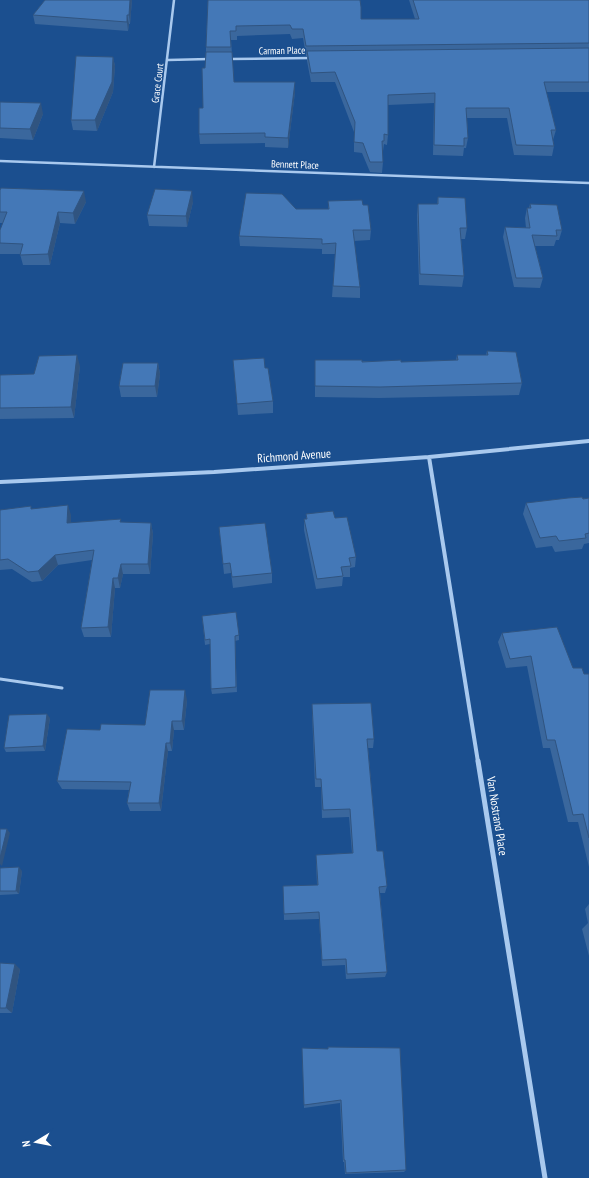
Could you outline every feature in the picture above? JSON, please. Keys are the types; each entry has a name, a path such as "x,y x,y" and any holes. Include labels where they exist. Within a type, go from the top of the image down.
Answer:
{"street":[{"name":"Grace Court","path":"154,167 174,0"},
{"name":"Carman Place","path":"222,59 315,58"},
{"path":"168,60 214,59"},
{"name":"Bennett Place","path":"0,161 589,183"},
{"name":"Richmond Avenue","path":"0,482 214,472 429,457 589,441"},
{"name":"Van Nostrand Place","path":"429,457 545,1178"}],"lane":[{"path":"0,679 62,688"}],"building":[{"path":"45,0 130,0 129,15 127,15 127,22 33,15"},
{"path":"208,0 360,0 361,19 419,19 413,0 589,0 589,43 306,46 303,29 292,29 290,25 236,26 236,31 230,31 231,47 206,47"},
{"path":"589,48 589,82 544,82 556,130 551,130 554,146 516,145 509,108 466,108 468,138 464,138 464,146 434,145 435,93 388,95 388,135 384,134 384,141 382,141 383,162 370,162 363,143 354,142 355,122 335,72 311,73 307,51"},
{"path":"206,52 232,52 234,82 295,82 288,138 265,137 265,133 199,134 199,108 203,108 202,68 205,68"},
{"path":"76,56 113,57 112,82 95,120 71,120"},
{"path":"0,102 41,103 30,129 0,128"},
{"path":"1,188 84,191 73,213 58,212 48,254 20,255 23,244 0,243 0,230 7,212 0,212"},
{"path":"155,189 192,191 186,216 147,215"},
{"path":"246,193 282,194 296,209 329,209 328,201 362,200 363,205 368,205 371,230 353,230 360,287 333,286 336,243 322,244 322,239 239,236"},
{"path":"438,197 465,198 467,228 460,228 464,276 420,274 418,204 438,204"},
{"path":"530,204 557,205 562,230 556,230 557,236 532,235 543,278 516,278 505,227 530,228 527,208 531,208"},
{"path":"487,351 516,352 522,383 380,387 315,386 315,360 362,360 362,362 401,360 401,362 458,360 457,355 488,355"},
{"path":"77,355 71,407 0,408 0,375 34,374 39,356"},
{"path":"264,358 265,368 268,368 273,401 237,404 233,360"},
{"path":"123,363 158,363 155,386 119,386"},
{"path":"582,497 583,499 589,498 589,533 585,534 586,538 559,541 556,536 540,538 526,503"},
{"path":"68,505 67,523 121,519 120,522 151,523 148,564 121,564 118,578 113,578 108,627 81,628 94,550 55,555 38,571 28,572 8,559 0,560 0,510 31,506 31,509"},
{"path":"333,511 335,518 347,517 356,557 349,558 351,566 341,567 343,576 317,579 304,519 307,519 306,514"},
{"path":"265,523 272,573 232,577 230,563 223,564 219,527"},
{"path":"236,612 239,635 235,636 236,687 211,689 210,639 205,640 202,616"},
{"path":"557,627 573,668 582,668 584,674 589,674 589,838 583,814 573,815 555,740 547,740 531,656 510,659 502,633"},
{"path":"150,690 185,690 182,721 172,721 170,743 166,743 159,803 127,803 131,782 57,781 67,729 100,730 101,724 145,725"},
{"path":"371,703 374,739 367,739 377,851 383,851 387,886 379,887 387,972 347,974 346,959 322,960 319,912 284,914 283,886 318,885 316,855 353,853 350,809 323,810 321,779 316,779 312,704"},
{"path":"47,714 43,746 4,748 9,715"},
{"path":"0,829 7,829 0,858"},
{"path":"19,867 16,891 0,891 0,868"},
{"path":"0,963 15,964 6,1008 0,1008"},
{"path":"328,1047 400,1048 406,1170 346,1173 341,1100 304,1105 302,1048 328,1049"}]}
